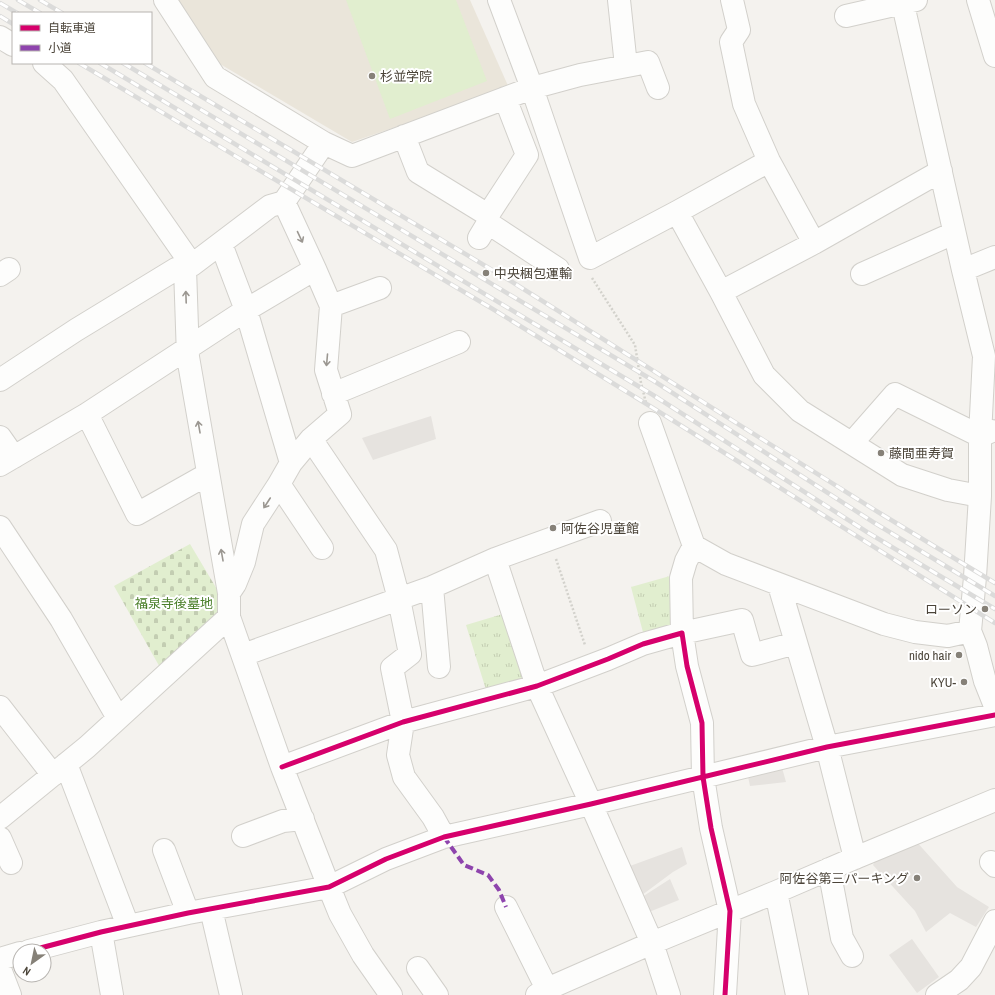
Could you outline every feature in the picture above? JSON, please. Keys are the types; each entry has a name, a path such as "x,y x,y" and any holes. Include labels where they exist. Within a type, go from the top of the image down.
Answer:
{"street":[{"path":"165,0 215,77 324,143 352,156 532,88 580,74 648,62 658,88"},
{"path":"499,0 532,88 590,258 769,161"},
{"path":"619,0 626,66"},
{"path":"732,0 739,30 731,42 744,104 769,161 814,243"},
{"path":"978,0 995,56"},
{"path":"846,16 907,1 941,171 963,270 988,340 984,356 988,433 988,469 980,496 987,536 970,631 976,646 985,681 995,706"},
{"path":"0,38 12,44"},
{"path":"45,64 63,80 189,267 188,358 229,593 229,617 282,767 340,914 363,955 391,995"},
{"path":"485,226 527,155 505,98"},
{"path":"404,136 418,172 485,226 558,269"},
{"path":"0,380 76,330 176,269 189,267 270,206 284,202 324,143"},
{"path":"722,292 814,243 941,171"},
{"path":"229,593 235,584 244,562 253,524 291,463 311,439 340,414 326,370 331,306 284,202"},
{"path":"677,212 722,292 764,375 800,411 902,475 948,490 980,496"},
{"path":"862,274 954,232"},
{"path":"221,244 246,310 291,463"},
{"path":"963,270 995,257"},
{"path":"0,437 7,461 87,414 246,310 315,269"},
{"path":"331,306 380,288"},
{"path":"333,394 459,342"},
{"path":"852,443 895,394 988,433"},
{"path":"87,414 137,514 208,474"},
{"path":"650,423 694,546 726,564 884,624 915,632 948,636 970,631"},
{"path":"311,439 386,550 410,654 392,668 402,722 398,755 404,777 433,817 444,837"},
{"path":"279,484 322,548"},
{"path":"243,655 432,588 495,559 600,522"},
{"path":"0,526 61,619 118,718"},
{"path":"694,546 686,561 681,578 682,633 687,666 702,723 703,776 711,828 730,911 724,995"},
{"path":"495,559 537,686 652,943 669,995"},
{"path":"779,585 827,747 855,858"},
{"path":"432,588 439,667"},
{"path":"0,818 87,747 229,617"},
{"path":"282,767 402,722 537,686 643,644 682,633 742,620 752,655 796,643"},
{"path":"0,707 60,769 128,926"},
{"path":"52,945 101,932 188,913 329,887 386,859 444,837 591,804 827,747 995,715"},
{"path":"506,906 545,993 652,943 995,800"},
{"path":"243,836 283,821 302,819"},
{"path":"0,838 11,863"},
{"path":"164,850 188,913"},
{"path":"829,869 842,938 852,956"},
{"path":"776,892 797,995"},
{"path":"211,909 231,995"},
{"path":"937,995 961,987 995,921"},
{"path":"101,932 112,995"},
{"path":"0,959 12,956"},
{"path":"418,968 437,995"},
{"path":"0,969 10,995"}],"path":[{"path":"549,540 592,665"}],"shaded area":[{"name":"杉並学院","path":"177,0 470,0 509,88 352,142 220,64"},
{"path":"431,416 436,439 373,460 362,438"},
{"path":"781,764 786,782 750,786 747,772"},
{"name":"阿佐谷第三パーキング","path":"915,840 957,887 989,907 976,927 950,913 926,932 915,911 873,865 876,859"},
{"path":"682,847 687,864 673,872 642,895 630,866"},
{"path":"670,879 679,900 649,912 642,897"},
{"path":"912,939 939,977 917,993 889,955"}],"green space":[{"path":"346,0 456,0 487,81 390,119"},
{"name":"福泉寺後墓地","path":"190,544 218,591 220,620 162,671 114,586"},
{"path":"670,576 673,631 644,636 631,587"},
{"path":"506,613 527,681 487,693 466,625"}],"railway":[{"path":"18,0 38,12"},
{"path":"40,0 60,12"},
{"path":"0,3 15,12"},
{"path":"0,16 12,23"},
{"path":"81,64 491,308 995,623"},
{"path":"102,64 653,395 867,532 995,609"},
{"path":"125,64 654,381 873,522 995,596"},
{"path":"147,64 509,280 878,512 995,583"}],"marked path":[{"path":"444,837 464,865 488,875 499,890 506,907"}],"cycle path":[{"path":"282,767 403,722 537,686 643,644 682,633 687,666 702,723 703,777 711,828 730,911 725,995"},
{"path":"52,945 101,932 188,913 329,887 386,859 444,837 591,804 827,747 995,715"}],"place":[{"name":"杉並学院","path":"372,76"},
{"name":"中央梱包運輸","path":"486,273"},
{"name":"藤間亜寿賀","path":"881,453"},
{"name":"阿佐谷児童館","path":"553,528"},
{"name":"ローソン","path":"985,609"},
{"name":"nido hair","path":"959,655"},
{"name":"KYU-","path":"964,682"},
{"name":"阿佐谷第三パーキング","path":"917,878"}]}
